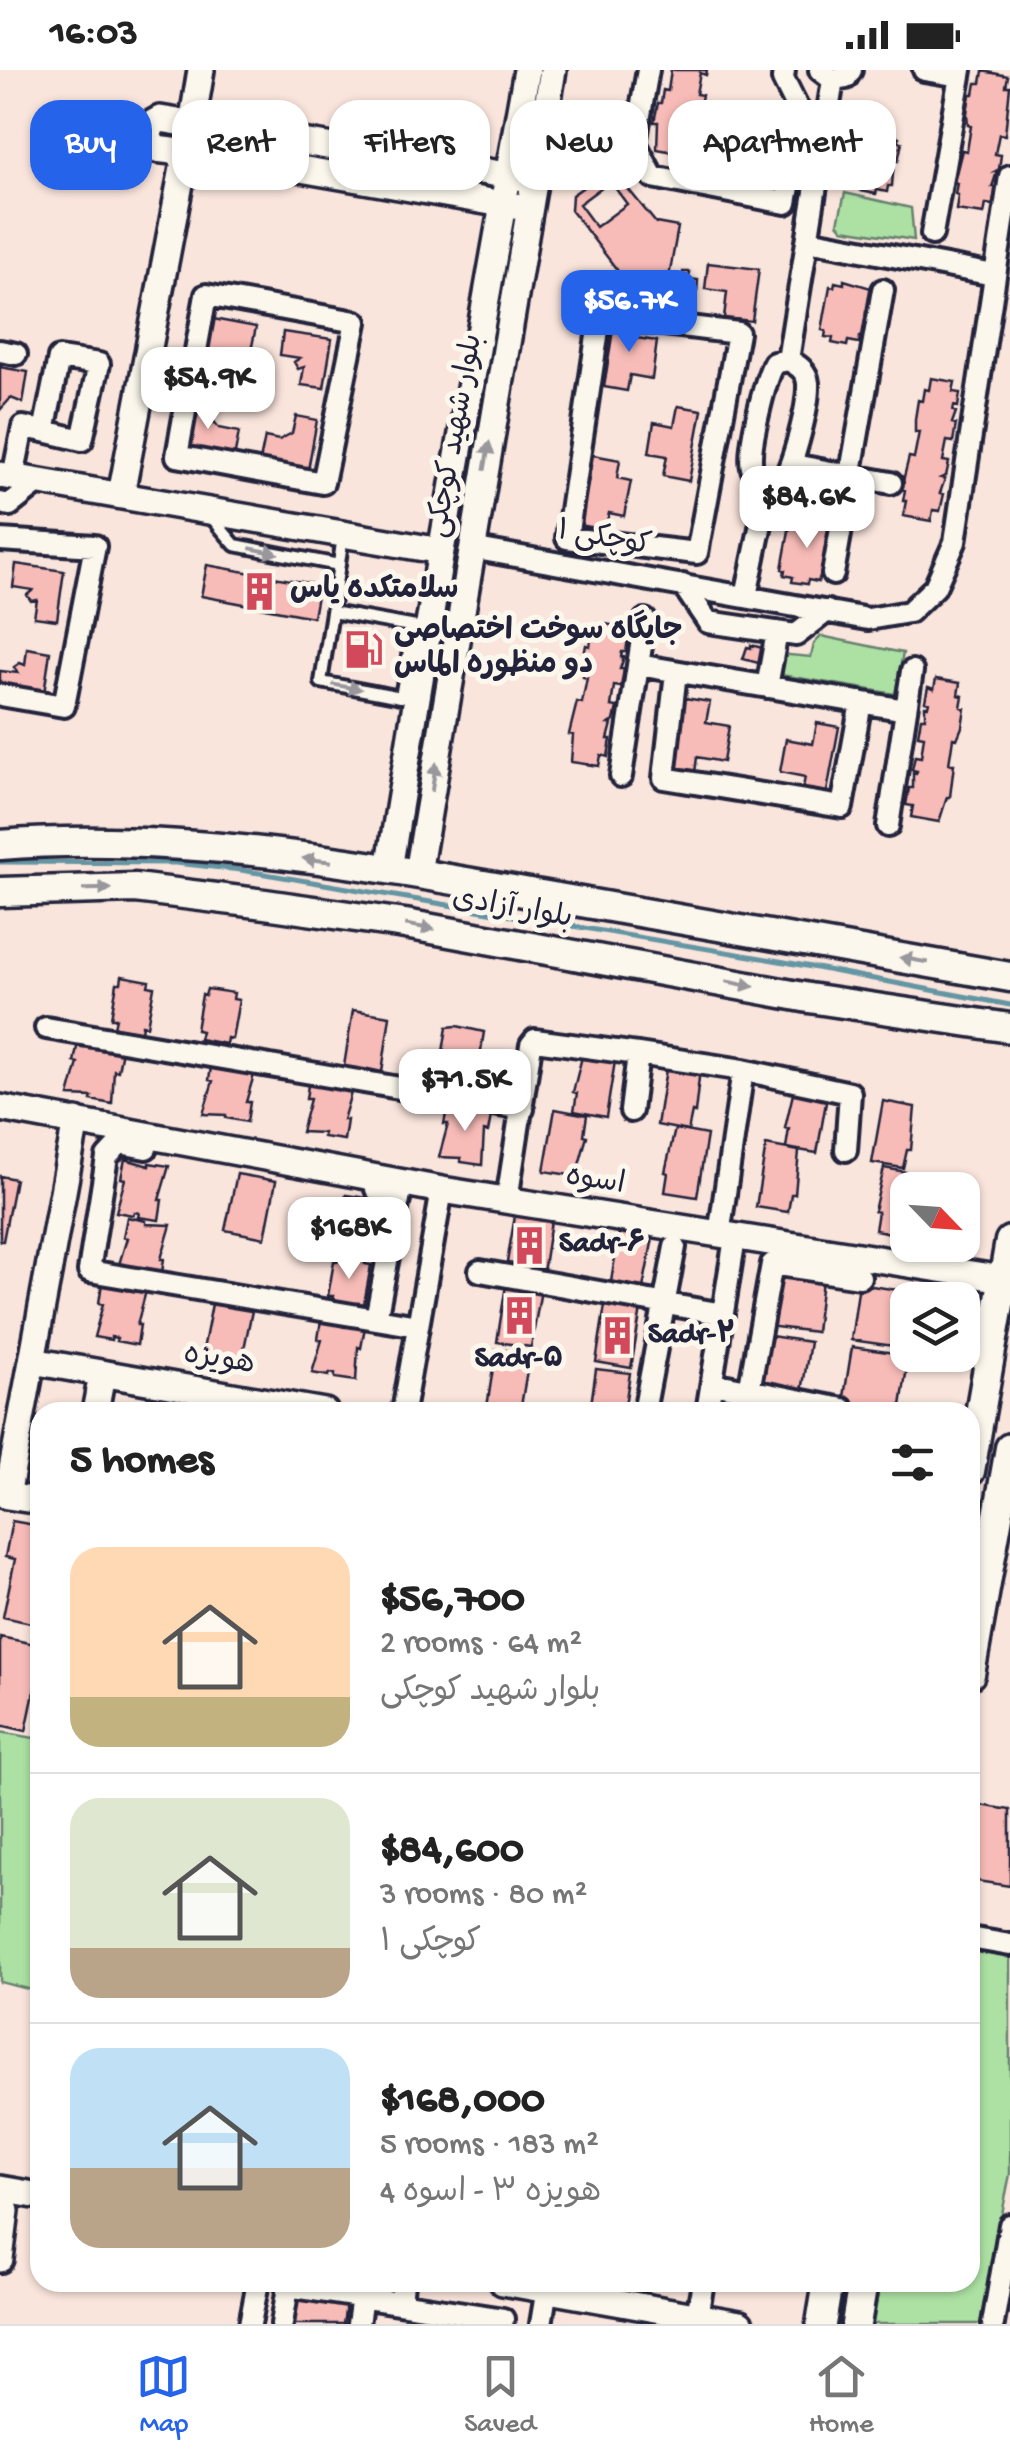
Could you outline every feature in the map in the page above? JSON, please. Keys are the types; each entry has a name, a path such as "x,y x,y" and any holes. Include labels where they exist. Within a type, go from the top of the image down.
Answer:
{"main road":[{"name":"بلوار آزادی","path":"0,844 116,841 190,845 389,868 1010,977"},
{"name":"بلوار آزادی","path":"0,892 135,888 265,904 405,924 809,998 1010,1028"},
{"path":"980,1413 1010,1241"},
{"path":"980,1629 1003,1524 1010,1448"},
{"path":"821,2324 826,2292"},
{"path":"856,2324 861,2292"}],"street":[{"path":"196,100 201,70"},
{"name":"بلوار شهید کوچکی","path":"522,100 527,70"},
{"name":"بلوار شهید کوچکی","path":"548,100 553,70"},
{"path":"648,70 635,143 653,178 786,203 802,117 783,78 784,70"},
{"path":"924,70 960,73 932,234"},
{"path":"788,360 834,73"},
{"path":"172,121 160,119 148,136 155,149 172,151"},
{"path":"309,143 508,176"},
{"name":"بلوار شهید کوچکی","path":"389,868 420,628 441,551 510,165"},
{"path":"309,171 530,208"},
{"name":"کوچکی ۱","path":"471,548 868,619 909,612 935,587 955,542 1010,176"},
{"path":"121,495 179,190"},
{"name":"بلوار شهید کوچکی","path":"418,873 533,190"},
{"path":"495,251 507,237 517,240 522,253"},
{"path":"808,240 994,275"},
{"path":"833,574 884,290"},
{"path":"206,295 356,322 323,482 177,456 189,390 206,295"},
{"path":"600,316 738,333 724,409 697,553 568,538 600,316"},
{"path":"788,360 801,368 808,382 793,465 782,482 769,485 756,478 750,464 765,380 774,363 788,360"},
{"path":"142,382 189,390"},
{"path":"724,409 760,413"},
{"path":"44,431 23,427 7,476 441,551"},
{"path":"793,465 890,484"},
{"path":"0,503 10,505 39,482"},
{"path":"746,596 769,485"},
{"path":"0,540 94,546 64,706 0,695"},
{"path":"683,585 708,622 796,635 827,611"},
{"path":"620,776 644,620"},
{"path":"768,687 776,632"},
{"path":"638,665 906,710"},
{"path":"888,826 912,671"},
{"path":"676,672 664,778 842,807 861,702"},
{"path":"397,822 410,832 426,826"},
{"path":"46,1028 523,1108"},
{"path":"507,1200 531,1045 535,1040 743,1070 850,1093 846,1150"},
{"path":"630,1110 638,1054"},
{"path":"709,1402 723,1314 743,1070"},
{"name":"اسوه","path":"0,1108 442,1190 1003,1280"},
{"path":"30,1500 3,1495 32,1361 27,1330 76,1121"},
{"path":"376,1319 400,1194 120,1143 107,1157 89,1270 376,1319 418,1326"},
{"path":"405,1402 442,1190"},
{"path":"646,1402 675,1247"},
{"path":"749,1390 772,1264 860,1277"},
{"path":"480,1272 723,1314"},
{"name":"هویزه","path":"32,1361 234,1402"},
{"path":"97,1402 102,1375"},
{"path":"712,1384 808,1402"},
{"path":"980,1940 1010,1945"},
{"path":"0,2259 2,2199 30,2200"},
{"path":"993,2324 1008,2255 1010,2225"},
{"path":"250,2324 256,2292"},
{"path":"282,2324 287,2292"},
{"path":"328,2292 362,2297 402,2293 438,2316 503,2319 502,2324"},
{"path":"541,2324 547,2292"},
{"path":"578,2292 740,2324"},
{"path":"696,2316 701,2292"},
{"path":"358,2324 362,2297"}],"lane":[{"path":"205,510 235,545 339,565"},
{"path":"332,612 420,628 400,697 321,682 344,535"}],"green space":[{"path":"845,193 911,208 914,240 843,229 838,223"},
{"path":"821,636 903,653 895,694 775,674 779,654 811,657"},
{"path":"0,1732 30,1737 30,1990 0,1982"},
{"path":"980,1944 1010,1949 1010,2174 980,2324 873,2324 878,2292 980,2292"}],"building":[{"path":"671,70 707,70 706,75 700,73 696,94 702,95 701,100 668,100 668,151 657,149 658,122 654,122 663,90 668,91"},
{"path":"983,71 1008,76 1006,86 1010,86 1005,135 999,134 995,154 1001,155 999,169 994,172 993,205 986,204 984,214 956,210 958,195 954,182 962,150 967,151 970,94 974,94 976,83 981,83"},
{"path":"896,136 902,142 896,160"},
{"path":"579,190 598,190 579,204 596,227 627,204 617,190 629,190 656,223 678,227 669,277 682,279 683,272 690,272 689,279 698,280 697,291 620,279 621,275 571,210 572,195"},
{"path":"708,263 759,269 752,321 724,318 727,292 705,289"},
{"path":"844,280 871,288 873,293 869,312 866,311 864,337 860,337 859,343 848,341 847,346 832,343 833,338 825,337 826,331 822,330 830,286 834,287 835,282 844,284"},
{"path":"615,317 639,320 636,338 657,341 652,379 630,375 627,391 604,387"},
{"path":"208,318 256,327 251,351 234,348 222,354 220,369 200,366"},
{"path":"283,332 332,339 324,388 301,385 304,367 298,369 294,362 300,358 280,355"},
{"path":"0,367 28,372 23,403 11,398 0,410"},
{"path":"931,378 955,382 953,392 960,393 958,407 954,406 953,411 953,442 947,441 943,461 949,462 946,476 941,478 945,479 940,493 944,494 940,511 933,510 931,521 903,516 906,501 905,490 901,489 909,457 914,458 919,432 915,432 918,400 922,401 924,389 929,390"},
{"path":"192,397 215,401 212,419 219,428 239,432 234,459 182,450"},
{"path":"678,406 702,410 689,481 663,476 667,456 649,453 654,422 674,426"},
{"path":"296,416 317,420 308,470 260,461 265,437 279,440 292,433"},
{"path":"593,455 620,460 617,478 631,481 624,516 609,513 605,530 580,525"},
{"path":"804,519 831,527 833,532 823,576 818,582 808,580 807,584 792,582 793,577 784,575 782,569 790,525 794,521 803,523"},
{"path":"16,564 64,571 57,620 34,617 37,600 31,601 27,595 33,590 13,587"},
{"name":"سلامتکده یاس","path":"207,565 319,585 313,617 201,596"},
{"path":"599,623 623,627 621,637 628,639 621,657 621,687 614,686 611,706 617,707 614,721 609,724 608,757 601,755 599,766 571,762 573,735 569,734 587,678 583,677 582,665 586,645 590,646 592,635 597,635"},
{"path":"751,645 766,649 762,664 743,659"},
{"path":"27,648 50,652 43,701 0,694 0,671 18,673 14,667 25,665"},
{"path":"936,679 960,683 958,695 963,696 961,707 965,708 962,727 957,739 953,738 950,797 939,822 911,817 913,806 906,805 909,788 913,788 913,773 917,771 912,770 915,756 921,757 924,736 918,735 929,702 925,701 928,687 934,689"},
{"path":"685,698 710,702 706,722 729,726 723,762 697,757 695,773 673,769"},
{"path":"817,723 839,727 826,797 802,793 805,777 780,772 786,739 813,744"},
{"path":"122,976 149,981 148,986 154,987 147,1026 142,1025 141,1032 114,1027 116,1018 111,1018 117,983 121,983"},
{"path":"207,989 234,993 233,999 239,1000 232,1039 227,1038 226,1044 199,1039 201,1031 196,1030 202,995"},
{"path":"353,1010 390,1016 382,1072 368,1069 367,1073 344,1066"},
{"path":"447,1027 484,1032 475,1087 462,1085 461,1089 438,1083"},
{"path":"78,1042 122,1050 118,1071 114,1070 112,1104 91,1100 92,1097 69,1096 78,1063 74,1062"},
{"path":"584,1049 616,1055 606,1117 574,1111 577,1093 573,1092"},
{"path":"212,1060 256,1068 246,1102 250,1102 247,1122 226,1115 203,1114 213,1081 209,1080"},
{"path":"667,1063 700,1069 695,1113 692,1112 688,1131 657,1125"},
{"path":"309,1078 353,1086 343,1120 347,1120 344,1140 323,1137 323,1133 301,1132 310,1099 306,1099"},
{"path":"795,1085 828,1091 817,1153 786,1148 789,1129 785,1128"},
{"path":"883,1101 915,1107 911,1150 907,1150 903,1168 872,1163"},
{"path":"448,1104 467,1107 466,1110 492,1111 488,1132 484,1131 482,1165 461,1162 461,1158 439,1157 448,1124 444,1124"},
{"path":"555,1109 587,1115 587,1136 576,1176 544,1171"},
{"path":"675,1129 707,1135 697,1197 665,1192 665,1172"},
{"path":"766,1145 799,1151 795,1194 791,1194 788,1212 756,1207"},
{"path":"125,1159 149,1166 169,1166 159,1200 159,1220 138,1217 139,1213 134,1212 116,1212 125,1179 121,1178"},
{"path":"884,1168 906,1172 890,1172 890,1233 875,1230 878,1212 874,1211"},
{"path":"237,1174 276,1181 265,1238 225,1230"},
{"path":"0,1176 15,1179 3,1241 0,1241"},
{"path":"346,1195 390,1202 387,1223 383,1223 381,1256 360,1253 360,1249 337,1249 347,1215 343,1215"},
{"name":"Sadr-۶","path":"515,1216 551,1221 543,1273 506,1268"},
{"path":"127,1217 146,1224 171,1225 161,1259 161,1279 117,1271 127,1238 123,1237"},
{"path":"619,1233 653,1238 642,1293 610,1288"},
{"path":"339,1254 366,1259 365,1264 371,1265 364,1304 359,1303 358,1310 331,1305 333,1296 328,1296 334,1261 338,1261"},
{"path":"766,1273 822,1280 816,1332 759,1325"},
{"path":"102,1283 146,1291 137,1325 137,1345 116,1341 117,1338 94,1337 103,1304 99,1303"},
{"path":"859,1284 890,1289 890,1345 851,1340"},
{"name":"Sadr-۵","path":"506,1285 541,1290 531,1347 497,1342"},
{"path":"213,1299 253,1306 241,1363 202,1355"},
{"name":"Sadr-۲","path":"605,1305 641,1309 631,1368 596,1362"},
{"path":"321,1320 345,1327 365,1327 361,1348 358,1347 356,1381 335,1378 330,1373 312,1373 322,1340 318,1339"},
{"path":"758,1334 810,1342 802,1392 751,1385"},
{"path":"852,1347 890,1352 890,1372 906,1372 902,1402 843,1402"},
{"path":"496,1349 530,1353 522,1402 488,1402"},
{"path":"596,1369 630,1373 626,1402 591,1402"},
{"path":"12,1521 30,1524 30,1623 3,1617 15,1559 5,1557"},
{"path":"0,1637 30,1643 30,1712 26,1731 0,1725"},
{"path":"980,1805 1010,1810 1010,1886 980,1882"},
{"path":"298,2292 347,2299 343,2324 293,2324"}],"waterway":[{"path":"0,862 175,863 241,870 785,962 1010,1005"}],"place":[{"name":"سلامتکده یاس","path":"260,591"},
{"name":"جایگاه سوخت اختصاصی دو منظوره الماس","path":"364,649"},
{"name":"Sadr-۶","path":"529,1245"},
{"name":"Sadr-۵","path":"519,1316"},
{"name":"Sadr-۲","path":"618,1336"}]}
